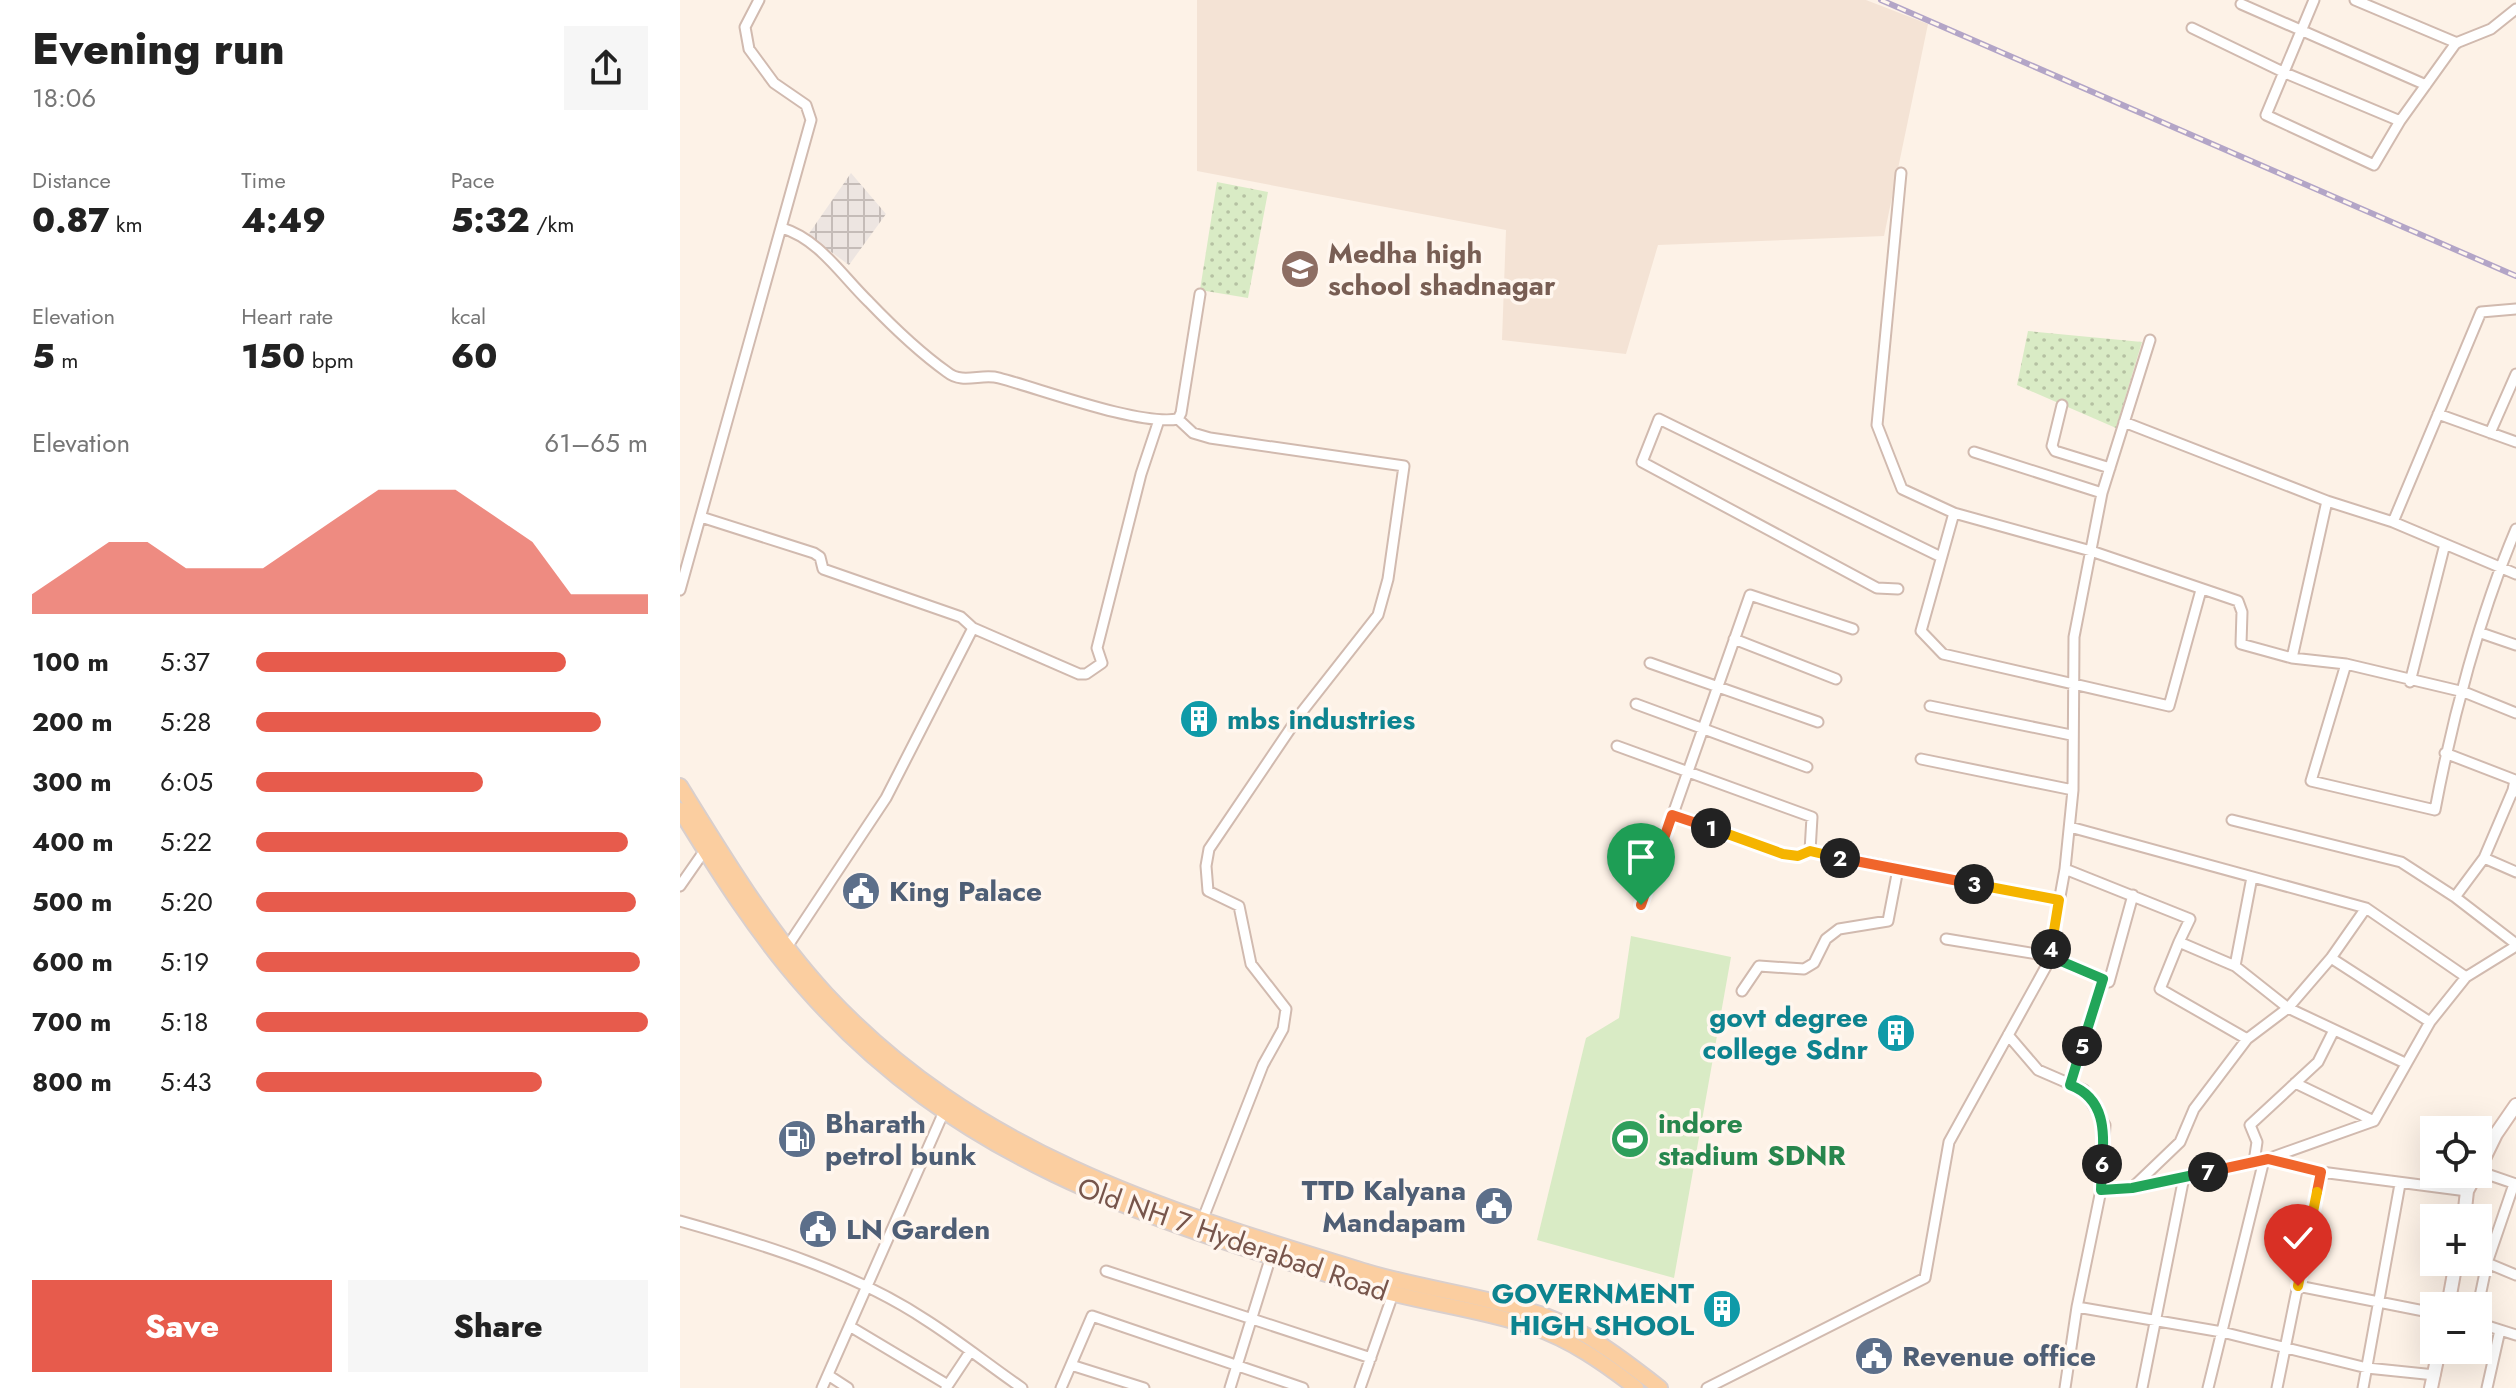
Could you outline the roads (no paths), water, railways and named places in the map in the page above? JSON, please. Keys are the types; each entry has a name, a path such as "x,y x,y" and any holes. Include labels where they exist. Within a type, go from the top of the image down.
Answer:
{"main road":[{"name":"Old NH 7 Hyderabad Road","path":"680,786 787,947 866,1033 947,1107 1067,1168 1202,1221 1418,1287 1544,1316 1596,1341 1660,1388"},
{"name":"Old NH 7 Hyderabad Road","path":"680,810 764,938 805,988 859,1044 947,1107 1057,1179 1144,1215 1271,1256 1393,1294 1532,1327 1590,1354 1636,1388"},
{"path":"2492,1142 2516,1105"},
{"path":"2466,1204 2469,1188"}],"street":[{"path":"680,590 782,228 811,113 799,97 774,83 749,49 745,27 759,0"},
{"path":"2314,0 2266,115 2374,165 2400,121 2457,43 2491,29 2516,9"},
{"path":"2355,0 2457,43"},
{"path":"2241,4 2426,85"},
{"path":"2192,28 2283,72 2400,121"},
{"path":"1901,173 1877,425 1902,489 1954,513 2091,551 2201,590 2225,594 2238,601 2242,612 2241,644 2292,658 2346,664 2410,682 2464,692 2516,713"},
{"path":"782,228 806,238 869,302 949,374 966,380 989,375 1159,420 1178,419 1193,433 1210,438 1404,466 1388,579 1378,615 1301,713 1209,849 1206,866 1208,891 1239,906 1251,964 1286,1009 1283,1029 1263,1065 1202,1221"},
{"path":"1178,419 1200,294"},
{"path":"2393,522 2481,312 2516,309"},
{"path":"1707,1388 1925,1278 1949,1142 2049,956 2065,869 2073,790 2074,637 2102,493 2150,340"},
{"path":"2490,433 2516,374"},
{"path":"2062,405 2052,446 2055,451 2110,468"},
{"path":"2438,414 2516,442"},
{"path":"1898,589 1877,588 1642,462 1659,419 1941,557"},
{"path":"701,517 814,553 820,557 823,569 961,617 973,628 1079,674 1086,674 1102,663 1097,648 1141,474 1159,420"},
{"path":"2124,422 2327,501 2393,522 2516,574"},
{"path":"1974,452 2102,493"},
{"path":"2292,658 2327,501"},
{"path":"1954,513 1921,631 1943,654 2169,706 2201,590"},
{"path":"2346,664 2311,781 2435,810 2445,753 2499,568 2516,529"},
{"path":"2410,682 2445,544"},
{"path":"1641,905 1750,595 1853,629"},
{"path":"787,947 886,798 973,628"},
{"path":"2481,633 2516,645"},
{"path":"1734,639 1836,679"},
{"path":"1650,663 1818,722"},
{"path":"1636,704 1807,767"},
{"path":"1930,706 2071,735"},
{"path":"1617,746 1812,817 1810,851"},
{"path":"2445,753 2515,785 2484,858 2455,897"},
{"path":"1921,759 2073,790"},
{"path":"1672,815 1783,854 1798,856 1810,851 2059,900"},
{"path":"2101,1190 2132,1188 2262,1160 2374,1121 2430,1022 2466,977 2516,945 2455,897 2401,862 2232,820"},
{"path":"2070,827 2366,908 2466,977"},
{"path":"680,886 705,850"},
{"path":"2484,858 2516,872"},
{"path":"1742,991 1759,966 1804,969 1814,963 1826,939 1839,929 1888,921 1898,869"},
{"path":"2065,869 2190,919 2160,989 2247,1039"},
{"path":"2235,966 2252,877"},
{"path":"1946,939 2049,956 2109,982 2133,895"},
{"path":"2132,1188 2180,1142 2194,1109 2247,1039 2288,1008 2331,958 2366,908"},
{"path":"2179,942 2235,966 2288,1008 2405,1063"},
{"path":"2331,958 2430,1022"},
{"path":"2070,1085 2103,979"},
{"path":"2208,1388 2262,1160 2250,1125 2318,1062 2334,1030"},
{"path":"2008,1035 2038,1070 2084,1090 2105,1125 2101,1190 2077,1307 2065,1388"},
{"path":"2295,1083 2374,1121"},
{"path":"822,1388 947,1107"},
{"path":"2262,1160 2400,1184 2467,1191"},
{"path":"2277,1388 2321,1172"},
{"path":"2142,1388 2184,1177"},
{"path":"2492,1177 2515,1184 2492,1249"},
{"path":"2363,1388 2400,1184"},
{"path":"680,1221 769,1246 868,1289 924,1318 1022,1388"},
{"path":"1230,1388 1271,1256"},
{"path":"2492,1265 2516,1275"},
{"path":"1106,1271 1371,1358"},
{"path":"2298,1286 2420,1310"},
{"path":"1360,1388 1393,1294"},
{"path":"2077,1307 2222,1332 2285,1350 2433,1382"},
{"path":"1061,1388 1092,1316 1303,1388"},
{"path":"851,1327 947,1386 970,1352"},
{"path":"2492,1327 2516,1335"},
{"path":"2487,1388 2500,1330"},
{"path":"1071,1365 1144,1388"},
{"path":"828,1375 848,1388"}],"railway":[{"path":"1881,0 2516,276"}],"place":[{"name":"Medha high school shadnagar","path":"1300,269"},
{"name":"mbs industries","path":"1199,719"},
{"name":"King Palace","path":"861,891"},
{"name":"govt degree college Sdnr","path":"1896,1033"},
{"name":"Bharath petrol bunk","path":"797,1139"},
{"name":"indore stadium SDNR","path":"1630,1139"},
{"name":"TTD Kalyana Mandapam","path":"1494,1206"},
{"name":"LN Garden","path":"818,1229"},
{"name":"GOVERNMENT HIGH SHOOL","path":"1722,1309"},
{"name":"Revenue office","path":"1874,1356"}]}
